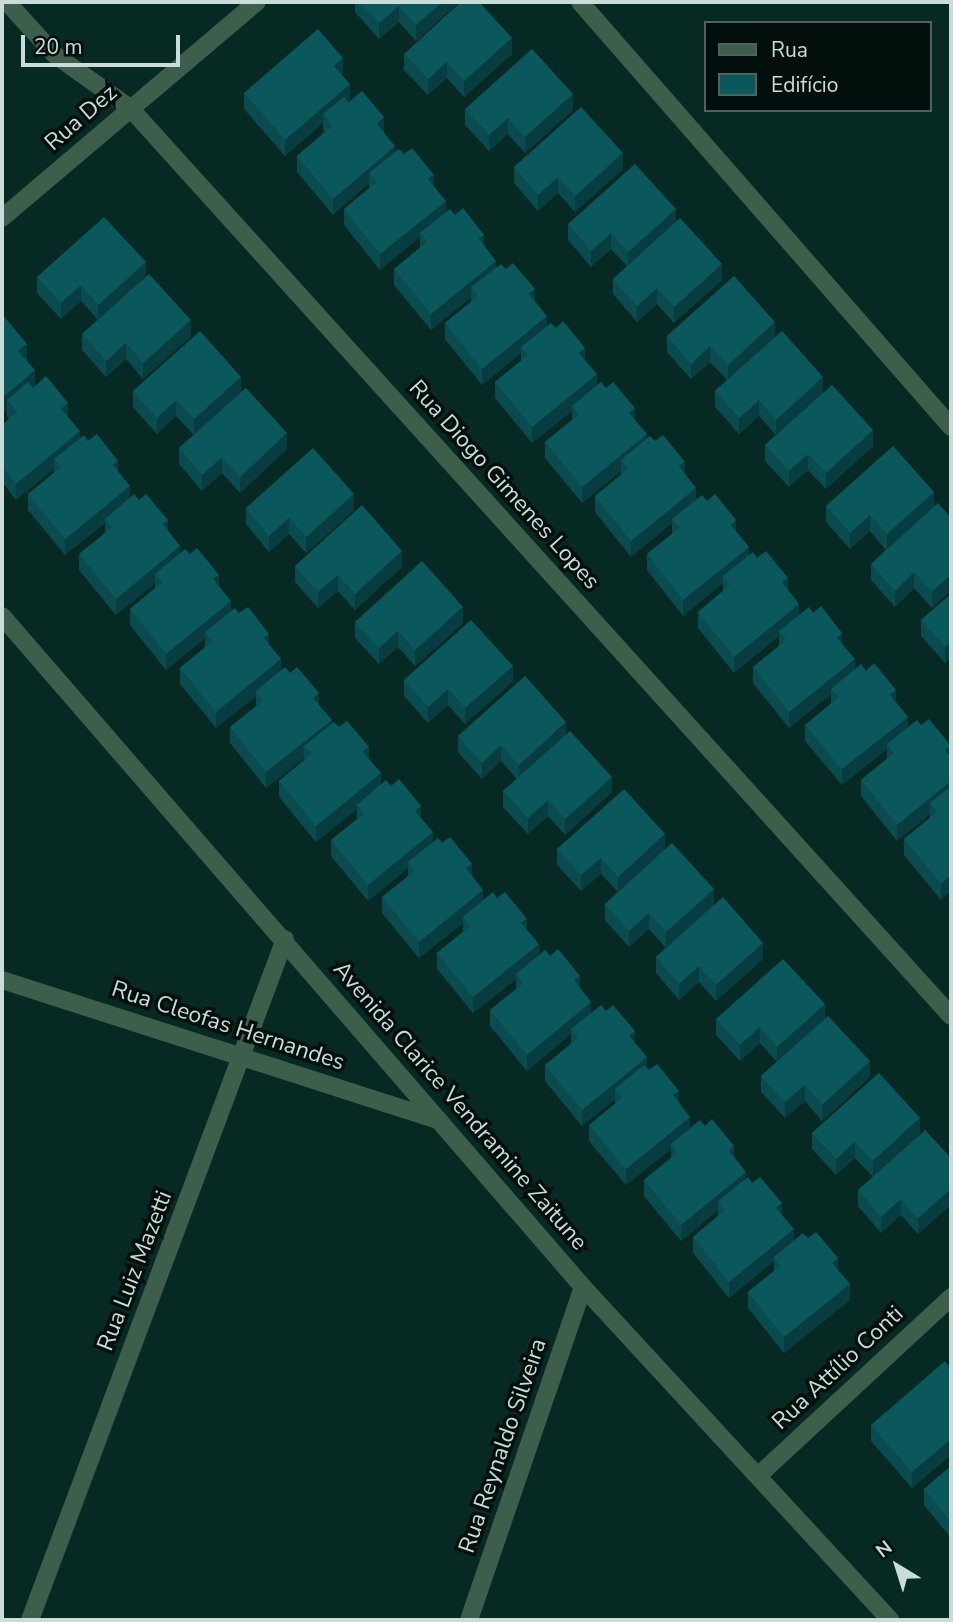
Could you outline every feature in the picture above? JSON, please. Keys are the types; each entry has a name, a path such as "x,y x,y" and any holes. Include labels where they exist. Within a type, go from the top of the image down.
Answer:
{"street":[{"name":"Rua Diogo Gimenes Lopes","path":"6,2 55,55 130,108 951,1016"},
{"name":"Rua Dez","path":"2,218 257,2"},
{"path":"580,2 951,427"},
{"name":"Avenida Clarice Vendramine Zaitune","path":"2,616 285,939 583,1287 890,1620"},
{"name":"Rua Luiz Mazetti","path":"30,1620 285,939"},
{"name":"Rua Cleofas Hernandes","path":"2,980 439,1120"},
{"name":"Rua Reynaldo Silveira","path":"469,1620 583,1287"},
{"name":"Rua Attílio Conti","path":"759,1475 951,1297"}],"building":[{"path":"360,2 442,2 416,25 399,6 379,23"},
{"path":"461,2 479,2 512,38 464,81 447,62 428,79 404,54"},
{"path":"318,29 343,58 334,66 350,84 285,140 244,93"},
{"path":"532,49 573,94 525,137 508,118 489,135 465,109"},
{"path":"362,91 384,117 377,124 395,146 333,199 297,156 332,126 323,114 344,97 349,102"},
{"path":"581,107 623,153 575,196 558,177 538,195 514,167"},
{"path":"412,148 434,175 428,179 446,201 380,254 344,209 377,182 369,173 399,149 404,154"},
{"path":"635,164 676,209 628,252 611,233 591,251 568,224"},
{"path":"463,208 484,235 479,239 496,261 431,314 394,269 427,242 420,233 450,209 455,215"},
{"path":"104,217 146,262 98,305 81,285 61,303 37,277"},
{"path":"680,218 722,264 674,307 657,288 637,306 613,279"},
{"path":"513,263 535,289 529,294 547,316 482,369 445,323 478,296 471,287 501,264 506,269"},
{"path":"149,274 191,320 143,363 126,343 106,361 82,334"},
{"path":"734,276 775,322 728,365 710,346 691,364 667,336"},
{"path":"2,314 27,344 18,351 35,370 2,398"},
{"path":"563,321 585,348 579,353 597,374 532,427 495,382 528,355 521,347 551,323 556,328"},
{"path":"200,331 241,377 194,419 176,400 157,418 133,391"},
{"path":"782,331 823,377 776,420 759,400 739,418 715,391"},
{"path":"46,376 68,403 61,409 80,431 16,484 2,466 2,425 17,412 7,400 28,382 33,388"},
{"path":"601,382 606,388 613,382 635,408 629,413 647,434 582,487 545,442 578,415 572,406"},
{"path":"832,385 873,430 826,473 808,454 789,471 765,445"},
{"path":"246,388 287,433 240,477 222,457 202,475 179,448"},
{"path":"97,434 118,461 113,465 130,486 65,539 28,494 61,467 54,459 84,435 88,441"},
{"path":"663,435 685,462 679,466 696,488 631,541 595,496 628,469 621,460 650,436 655,441"},
{"path":"893,446 934,492 887,534 870,515 850,533 826,506"},
{"path":"313,448 354,494 306,537 289,518 269,536 246,508"},
{"path":"134,494 139,500 146,494 168,520 163,524 180,546 116,599 79,554 112,528 105,519"},
{"path":"715,494 736,520 731,525 749,547 683,600 647,554 680,527 672,519 702,495 707,501"},
{"path":"938,503 951,518 951,575 932,592 914,572 895,591 871,564"},
{"path":"362,505 402,551 355,594 338,575 318,592 295,566"},
{"path":"197,548 219,575 213,579 231,601 166,654 130,609 163,582 155,574 185,549 190,554"},
{"path":"766,551 788,578 782,582 799,604 734,657 698,612 730,585 723,576 753,552 757,558"},
{"path":"422,561 463,607 415,650 398,631 379,648 355,622"},
{"path":"951,594 951,641 945,647 921,620"},
{"path":"821,606 842,633 837,638 855,659 789,712 753,667 786,640 779,631 809,607 813,613"},
{"path":"248,607 269,634 264,638 281,659 216,712 180,668 213,641 205,632 235,608 239,613"},
{"path":"471,620 513,666 465,708 448,689 428,707 404,680"},
{"path":"874,663 896,690 890,695 908,717 842,769 805,725 839,697 831,689 861,664 866,671"},
{"path":"285,667 290,673 297,667 319,693 313,698 332,720 266,772 230,727 263,701 256,691"},
{"path":"525,676 566,722 519,765 501,745 482,763 458,736"},
{"path":"929,719 951,746 945,750 951,758 951,781 897,825 861,780 894,753 887,744 917,720 921,725"},
{"path":"347,721 369,747 363,752 381,773 316,826 279,781 312,754 304,746 334,722 339,727"},
{"path":"570,731 612,777 565,819 548,800 528,818 503,791"},
{"path":"399,779 421,806 415,811 433,832 368,885 331,840 364,814 357,805 386,780 391,786"},
{"path":"951,786 951,875 941,884 904,839 937,812 930,803"},
{"path":"624,789 665,834 618,877 601,858 581,875 557,849"},
{"path":"450,837 472,864 466,868 483,890 419,942 382,897 415,871 408,862 438,838 442,843"},
{"path":"672,843 714,889 666,932 649,913 629,931 605,904"},
{"path":"493,892 497,898 505,892 527,919 521,923 539,944 473,997 437,953 470,926 463,917"},
{"path":"723,897 763,943 716,985 699,966 679,984 656,957"},
{"path":"558,949 580,976 574,980 591,1002 527,1055 490,1010 523,984 516,974 545,950 550,956"},
{"path":"783,959 825,1004 777,1047 760,1027 740,1045 716,1019"},
{"path":"601,1005 606,1011 613,1005 635,1031 629,1036 647,1057 582,1110 545,1065 578,1038 571,1029"},
{"path":"828,1016 870,1061 822,1105 805,1085 785,1102 761,1076"},
{"path":"657,1064 679,1091 673,1095 690,1117 626,1169 589,1125 622,1098 615,1089 644,1065 649,1070"},
{"path":"879,1073 920,1118 873,1161 855,1142 836,1159 812,1133"},
{"path":"712,1119 734,1146 729,1151 746,1172 681,1225 644,1180 677,1153 671,1144 700,1120 705,1126"},
{"path":"925,1130 951,1158 951,1189 918,1218 901,1199 881,1217 858,1190"},
{"path":"748,1177 752,1183 760,1177 782,1203 776,1208 794,1229 729,1282 693,1237 725,1210 718,1201"},
{"path":"816,1232 838,1258 832,1263 850,1284 784,1337 748,1292 780,1266 774,1257 803,1233 808,1238"},
{"path":"945,1361 951,1369 951,1439 912,1472 871,1425"},
{"path":"951,1466 951,1522 924,1489"}]}
